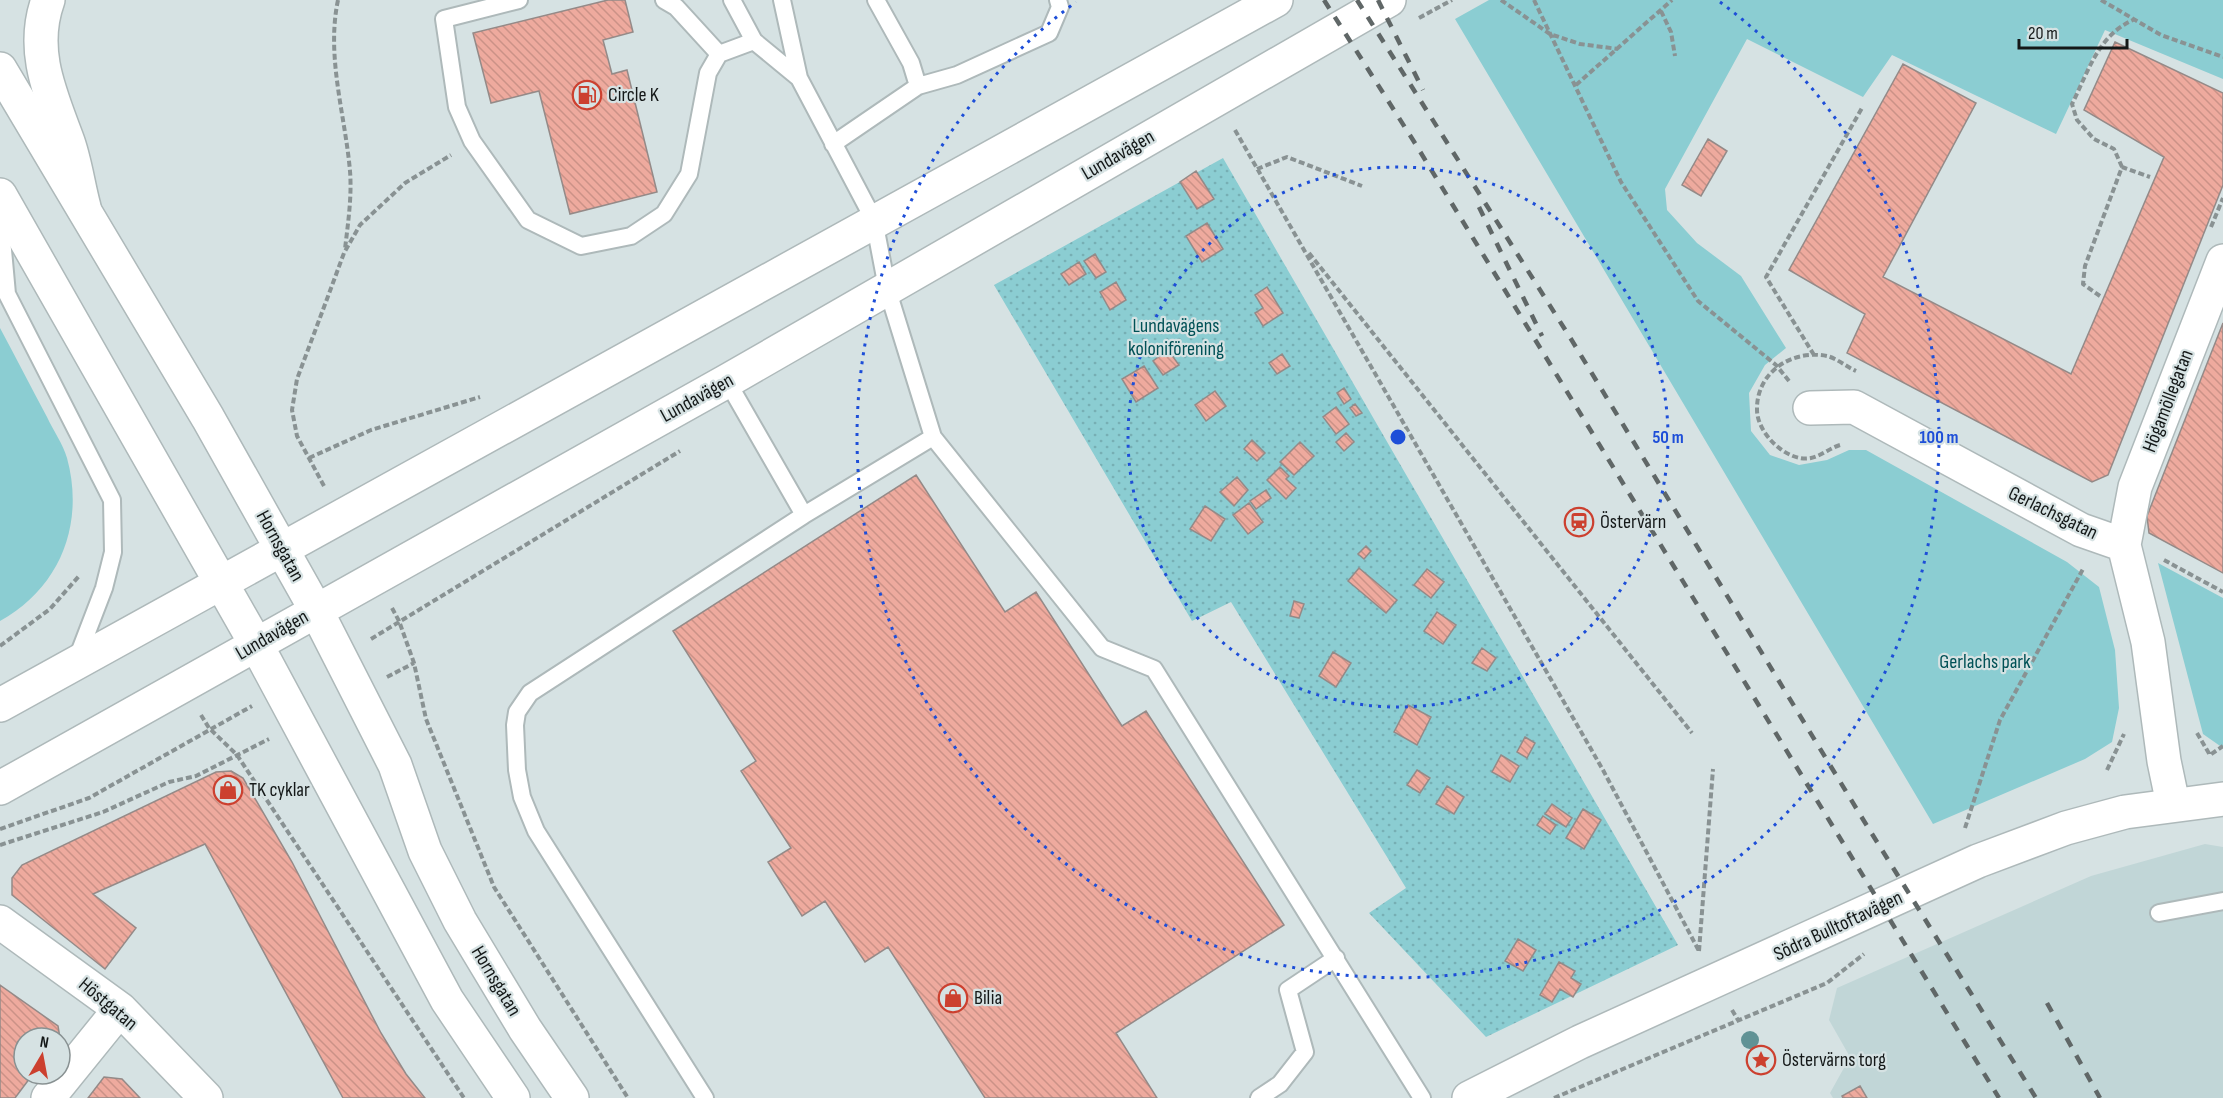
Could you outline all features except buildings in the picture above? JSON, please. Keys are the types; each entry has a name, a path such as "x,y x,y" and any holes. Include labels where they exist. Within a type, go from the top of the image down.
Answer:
{"main road":[{"path":"48,0 40,35 49,98 68,141 84,207"},
{"path":"0,705 874,220 1276,0"},
{"name":"Lundavägen","path":"0,788 727,381 1389,0"},
{"name":"Hornsgatan","path":"0,69 208,418 316,610 395,765 425,851 460,921 525,1029 572,1098"},
{"path":"0,195 256,644 447,1000 513,1098"},
{"name":"Högamöllegatan","path":"2124,545 2135,487 2223,261"},
{"name":"Gerlachsgatan","path":"1810,408 1854,407 2081,530 2124,545"},
{"path":"2124,545 2148,642 2164,761 2173,804"},
{"name":"Södra Bulltoftavägen","path":"1469,1098 1580,1042 1978,861 2066,828 2124,812 2223,799"},
{"name":"Höstgatan","path":"0,922 120,1009 206,1098"},
{"path":"48,1098 120,1009"}],"lane":[{"path":"519,0 444,18 457,108 472,141 528,220 581,246 631,236 664,214 689,174 708,73 719,54 754,41"},
{"path":"664,0 676,8 719,54"},
{"path":"732,0 754,41 799,78"},
{"path":"876,0 911,63 918,86"},
{"path":"833,144 918,86 957,75 1049,33 1060,7 1058,0"},
{"path":"783,5 799,78 874,220 886,288 933,437 1102,648 1154,669 1422,1098"},
{"path":"0,217 8,294 112,500 114,552 104,588 74,664"},
{"path":"727,381 804,515"},
{"path":"705,1098 536,831 522,797 517,770 516,719 530,693 804,515 933,437"},
{"path":"2159,913 2223,901"},
{"path":"1259,1098 1280,1084 1305,1052 1288,990 1336,958"}],"path":[{"path":"338,0 335,65 344,116 351,200 344,253"},
{"path":"1439,7 1452,0"},
{"path":"1501,0 1550,34 1580,44 1618,49"},
{"path":"1534,0 1621,182 1698,301 1776,365 1810,408"},
{"path":"1576,85 1672,0"},
{"path":"2101,0 2162,35 2223,57"},
{"path":"1661,10 1671,32 1675,56"},
{"path":"2100,296 2083,284 2085,266 2122,167 2114,149 2094,139 2077,120 2073,104 2106,38 2120,26 2135,20"},
{"path":"1814,356 1766,277 1862,108"},
{"path":"1232,124 1603,770 1699,951 1713,769"},
{"path":"464,403 371,430 309,458 293,423 292,397 344,253 360,225 405,183 472,141"},
{"path":"1257,169 1287,157 1362,186"},
{"path":"2122,167 2150,177"},
{"path":"2210,231 2223,198"},
{"path":"1301,243 1692,733"},
{"path":"1849,443 1838,445 1810,459 1787,455 1767,436 1757,411 1763,381 1776,365 1801,356 1828,356 1862,375"},
{"path":"2124,545 2150,553 2223,592"},
{"path":"1964,829 2000,720 2085,565 2092,571"},
{"path":"0,646 50,609 78,575"},
{"path":"399,621 414,663 426,719 494,888 628,1098"},
{"path":"358,692 414,663"},
{"path":"0,829 88,798 209,728 243,711"},
{"path":"0,845 103,812 170,782 196,776 298,724"},
{"path":"2107,770 2126,726"},
{"path":"209,728 237,755 464,1098"},
{"path":"2210,755 2223,746"},
{"path":"1554,1098 1827,982 1871,951"}],"shaded area":[{"path":"2205,844 2223,847 2223,1098 1833,1098 1830,1093 1850,1057 1829,1020 1837,988 2091,876"}],"green space":[{"name":"Gerlachs park","path":"1489,0 2223,0 2223,79 2105,30 2056,134 1892,55 1863,97 1747,39 1665,189 1667,210 1697,243 1741,276 1786,348 1765,365 1749,393 1751,431 1770,455 1799,465 1827,460 1849,450 1866,450 2067,562 2099,587 2115,650 2119,708 2112,742 2085,759 1933,824 1455,19"},
{"name":"Lundavägens koloniförening","path":"1223,158 1678,945 1486,1037 1369,913 1406,888 1231,602 1192,621 994,285"},
{"path":"0,328 65,453 72,483 73,507 70,530 63,552 52,572 38,591 21,607 0,621"},
{"path":"2158,563 2223,598 2223,748 2203,734"}],"railway":[{"path":"1324,0 1413,140 1999,1098"},
{"path":"1357,0 1571,339 1864,821 2036,1098"},
{"path":"1378,0 1423,90"},
{"path":"1479,207 1542,336"},
{"path":"2047,1003 2100,1098"}],"place":[{"name":"Circle K","path":"587,95"},
{"name":"Östervärn","path":"1579,522"},
{"name":"TK cyklar","path":"228,790"},
{"name":"Bilia","path":"953,998"},
{"name":"Östervärns torg","path":"1761,1060"}]}
